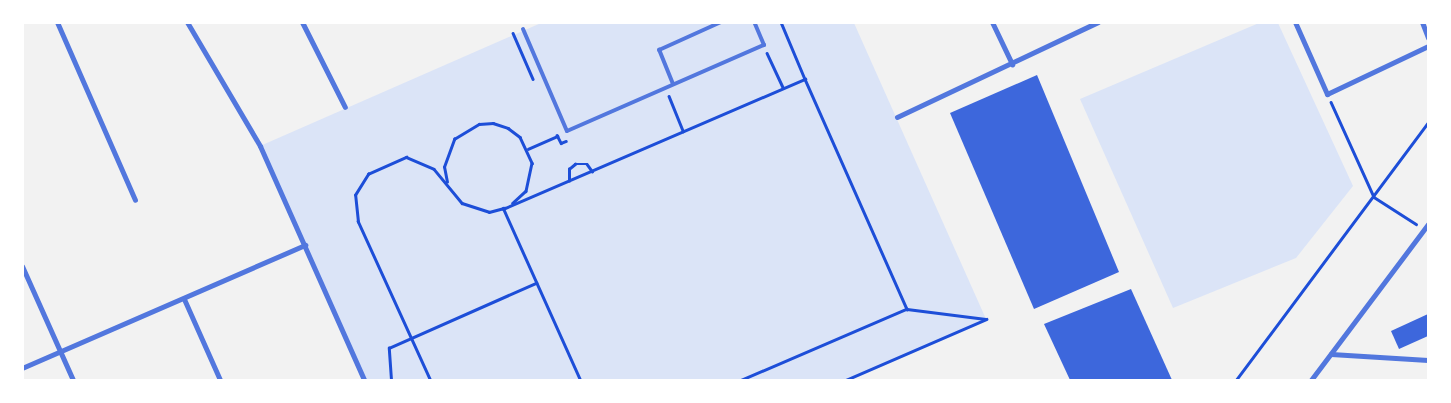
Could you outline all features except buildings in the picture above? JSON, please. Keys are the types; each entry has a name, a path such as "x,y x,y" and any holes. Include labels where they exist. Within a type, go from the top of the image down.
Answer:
{"street":[{"path":"57,22 135,200"},
{"path":"187,22 260,146 364,380"},
{"path":"302,22 344,107"},
{"path":"992,22 1012,64"},
{"path":"896,117 1098,22"},
{"path":"1295,22 1327,94 1428,46"},
{"path":"1422,22 1428,38"},
{"path":"1311,380 1428,224"},
{"path":"22,368 305,246"},
{"path":"22,266 73,380"},
{"path":"184,298 220,380"},
{"path":"1331,354 1428,360"}],"lane":[{"path":"673,84 658,50 721,22"},
{"path":"524,29 567,131 764,45 754,22"}],"path":[{"path":"780,22 906,309"},
{"path":"513,34 537,88"},
{"path":"764,45 783,88"},
{"path":"430,380 358,222 356,195 368,174 406,158 434,169 447,182 462,203 475,209 503,209 805,79"},
{"path":"1327,94 1374,197 1424,229"},
{"path":"660,99 669,95 683,131"},
{"path":"1236,380 1428,122"},
{"path":"447,182 447,152 454,139 465,130 494,123 520,137 528,149 532,163 526,191 503,209"},
{"path":"528,149 567,131"},
{"path":"557,134 561,143 570,139"},
{"path":"568,181 569,169 575,164 587,164 592,171"},
{"path":"503,209 580,380"},
{"path":"391,380 389,348 536,283"},
{"path":"742,380 906,309 986,319 846,380"}],"shaded area":[{"path":"541,23 854,23 986,319 846,380 364,380 260,146"},
{"path":"1259,23 1278,23 1353,186 1296,258 1173,308 1080,99"}]}
